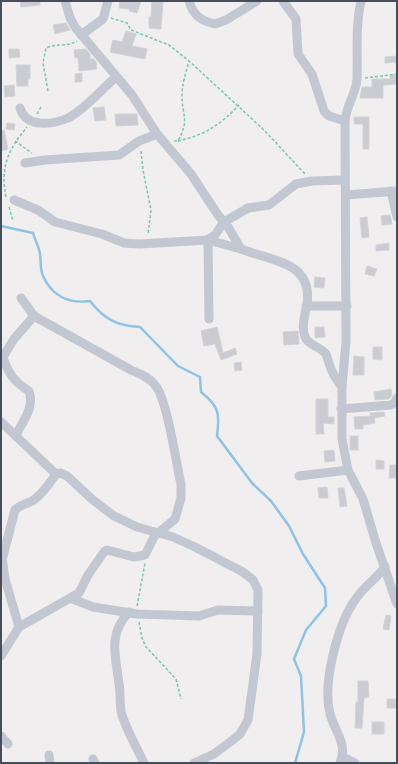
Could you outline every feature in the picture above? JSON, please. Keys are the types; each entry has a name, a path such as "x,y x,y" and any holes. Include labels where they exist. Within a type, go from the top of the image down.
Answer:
{"street":[{"path":"65,1 70,18 81,36 132,95 157,134 191,174 241,249"},
{"path":"81,36 104,19 108,1"},
{"path":"189,1 198,18 215,24 226,20 257,1"},
{"path":"283,1 296,19 298,54 312,74 324,111 329,116 344,121"},
{"path":"361,1 356,40 357,79 355,92 345,112 344,121 347,306 341,409 342,440 348,470 363,499 376,543 385,567 394,582 397,604"},
{"path":"20,108 22,115 32,122 42,124 68,118 116,77"},
{"path":"25,164 44,160 119,155 139,141 157,134"},
{"path":"208,240 215,235 224,222 248,208 269,205 290,187 312,181 345,180"},
{"path":"346,195 394,191 397,217"},
{"path":"14,200 38,210 59,223 102,234 124,243 147,244 208,240 241,249 294,267 306,282 308,291 303,322 305,337 308,341 325,353 334,376 342,387"},
{"path":"208,240 209,319"},
{"path":"1,656 19,627 79,593 88,574 104,552 107,550 134,557 145,555 157,533 175,519 181,498 181,484 164,403 156,385 147,377 131,370 34,316 22,298"},
{"path":"306,306 347,306"},
{"path":"16,435 30,408 31,400 29,391 16,383 11,377 3,357 14,339 34,316"},
{"path":"341,409 391,405 397,398"},
{"path":"1,422 56,474"},
{"path":"299,476 348,470"},
{"path":"19,627 5,579 2,552 15,510 39,496 56,474 61,473 67,476 93,500 114,516 137,527 173,537 193,546 237,569 253,580 258,590 257,654 248,720 240,734 234,739 214,754 194,763"},
{"path":"355,763 342,760 343,746 341,737 330,713 328,678 333,653 354,602 385,567"},
{"path":"70,598 93,607 133,613 199,616 218,610 258,610"},
{"path":"133,613 120,621 114,644 114,654 122,715 144,763"},
{"path":"1,736 8,744"}],"path":[{"path":"104,19 118,19 127,23 131,30 169,45 239,105 312,181"},
{"path":"48,91 44,63 46,48 56,45 73,44 81,36"},
{"path":"178,141 184,131 186,122 182,96 189,61"},
{"path":"357,79 397,74"},
{"path":"164,142 178,141 199,136 214,128 239,105"},
{"path":"13,221 2,183 3,169 13,144 32,122 41,107"},
{"path":"139,141 151,210 147,244"},
{"path":"147,559 144,565 133,613 146,647 176,679 181,698"}],"building":[{"path":"20,1 40,1 40,5 21,7"},
{"path":"120,1 141,1 137,13 129,11 130,9 119,8"},
{"path":"152,1 163,1 161,29 149,28 149,17 151,17"},
{"path":"66,23 70,30 55,34 53,25"},
{"path":"126,31 136,34 132,46 147,49 145,59 110,52 113,40 122,42"},
{"path":"9,49 19,49 20,57 9,58"},
{"path":"86,49 90,54 90,59 94,59 96,62 97,69 79,71 78,58 75,58 74,50"},
{"path":"397,56 397,62 385,63 385,57"},
{"path":"16,65 30,65 30,79 28,79 28,86 17,86"},
{"path":"82,73 82,82 75,82 75,74"},
{"path":"390,75 397,75 397,84 383,85 383,98 360,98 362,87 372,87 372,79 390,79"},
{"path":"14,85 15,96 5,97 4,86"},
{"path":"104,107 106,120 95,121 93,108"},
{"path":"115,114 137,114 138,125 116,126"},
{"path":"354,117 369,117 369,149 363,149 363,124 354,124"},
{"path":"7,123 15,124 14,130 6,129"},
{"path":"4,130 8,149 1,151 1,131"},
{"path":"390,215 392,224 382,225 381,216"},
{"path":"367,217 369,237 362,238 360,218"},
{"path":"389,243 389,250 376,251 376,245"},
{"path":"367,266 377,269 374,276 365,274"},
{"path":"315,277 325,278 324,288 314,287"},
{"path":"217,327 223,353 235,348 237,354 221,360 215,344 204,346 201,331"},
{"path":"315,327 324,327 325,337 315,338"},
{"path":"298,331 299,344 284,345 283,332"},
{"path":"373,347 382,347 382,360 373,359"},
{"path":"354,356 364,357 364,375 353,375"},
{"path":"241,362 242,370 235,371 234,363"},
{"path":"391,389 392,395 389,399 375,400 374,392"},
{"path":"316,399 328,399 328,417 334,417 334,424 323,423 324,434 316,434"},
{"path":"384,412 385,416 374,418 375,423 363,425 363,429 355,429 354,417 371,416 370,413"},
{"path":"350,436 358,436 358,450 350,450"},
{"path":"334,450 335,461 325,462 324,451"},
{"path":"376,460 384,461 384,469 376,469"},
{"path":"390,465 397,465 397,478 389,478"},
{"path":"327,487 328,498 319,498 318,488"},
{"path":"338,488 344,488 347,506 340,507"},
{"path":"386,615 391,616 389,630 383,629"},
{"path":"358,681 368,681 369,697 364,698 362,728 355,728 356,702 358,702"},
{"path":"387,699 397,699 397,708 387,708"},
{"path":"372,722 384,722 384,734 372,734"}],"waterway":[{"path":"1,226 33,233 39,251 43,276 51,289 56,293 68,300 82,302 90,301 100,313 106,317 124,325 140,327 178,366 200,377 201,392 212,402 217,411 217,436 252,483 271,501 289,526 303,554 325,588 326,606 306,630 294,659 301,676 304,732 295,763"}]}
